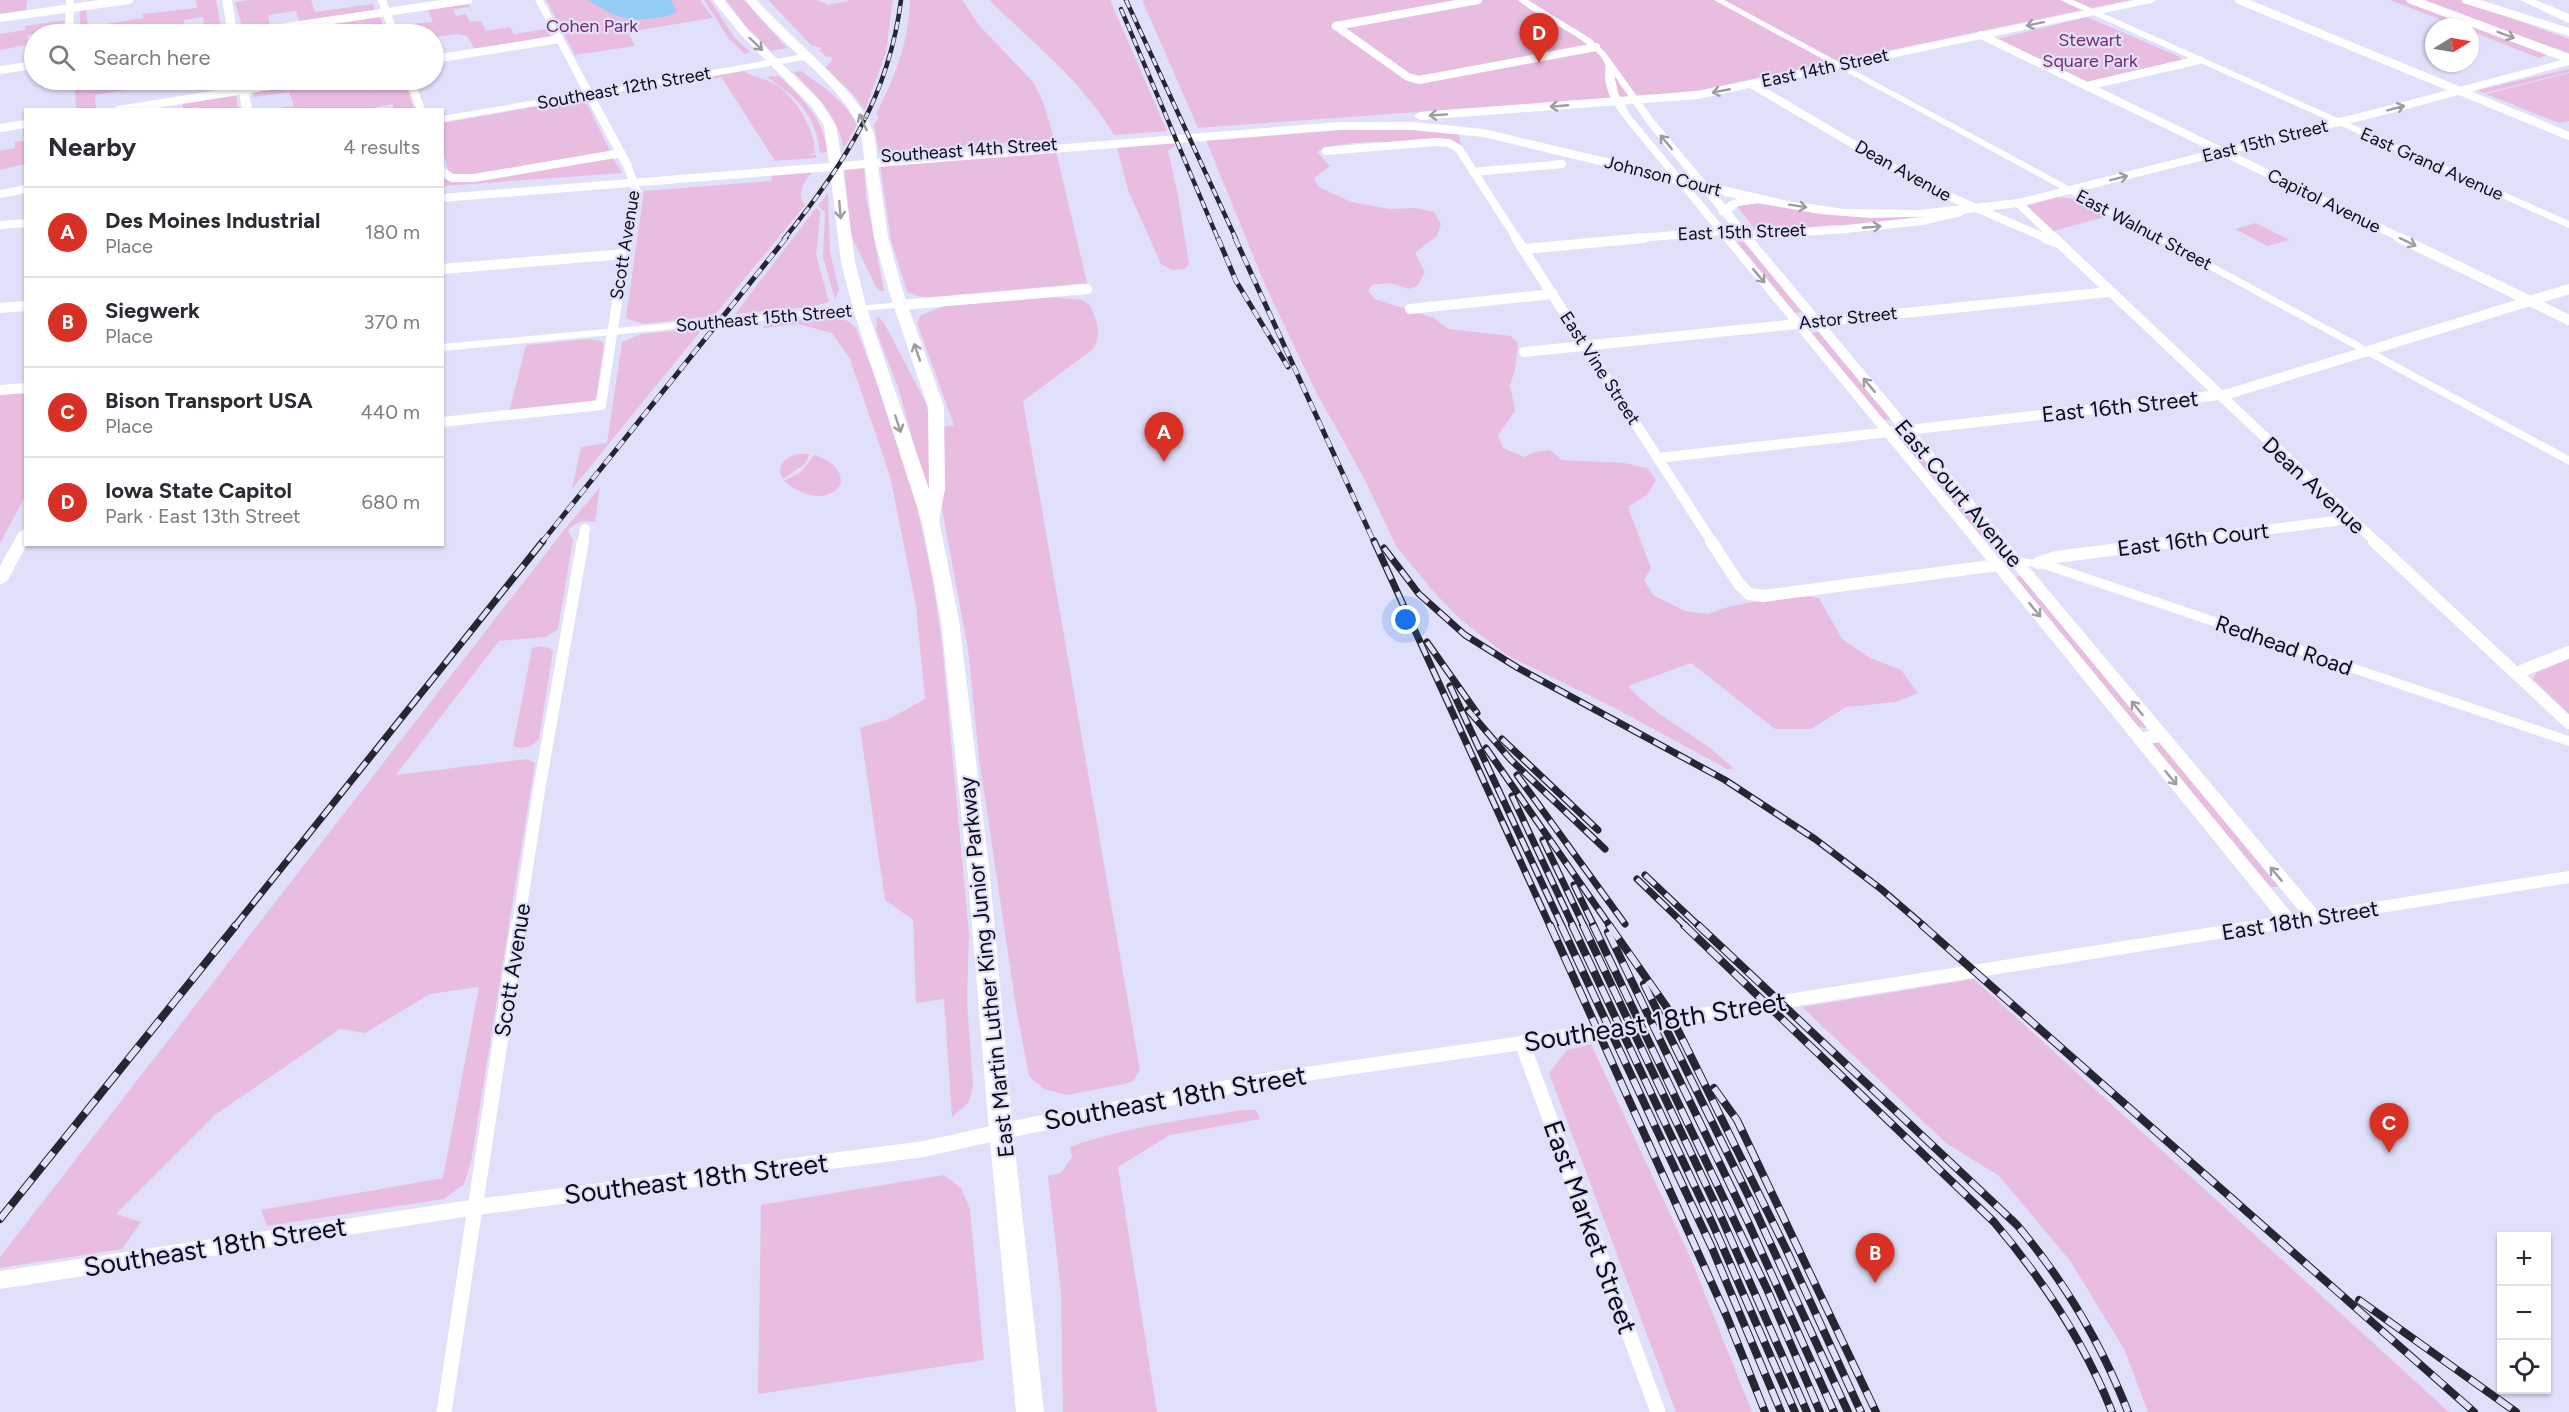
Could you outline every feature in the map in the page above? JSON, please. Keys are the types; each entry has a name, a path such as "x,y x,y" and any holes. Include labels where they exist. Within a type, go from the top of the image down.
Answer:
{"highway":[{"path":"2412,0 2569,60"},
{"path":"2467,0 2569,32"},
{"path":"2482,0 2569,32"},
{"path":"2511,0 2569,20"},
{"path":"2526,0 2569,20"}],"main road":[{"path":"227,0 231,24"},
{"name":"East Martin Luther King Junior Parkway","path":"718,0 744,32 817,105 830,126 834,141 843,239 860,309 932,522 951,631 979,876 1001,1131 1030,1412"},
{"name":"East Martin Luther King Junior Parkway","path":"751,0 772,25 844,94 864,124 869,142 874,202 881,237 901,305 936,407 937,489 932,522"},
{"name":"East Grand Avenue","path":"2065,0 2569,225"},
{"name":"East 14th Street","path":"1496,111 1695,95 2151,0"},
{"name":"East 15th Street","path":"1841,212 1886,214 1960,212 2018,203 2339,122 2569,60"},
{"path":"243,90 247,108"},
{"path":"1486,134 1470,129 1465,122 1477,115 1496,111"},
{"name":"Southeast 14th Street","path":"444,190 592,182 1496,111"},
{"name":"Southeast 14th Street","path":"1242,131 1388,124 1436,127 1486,134"},
{"name":"Johnson Court","path":"1486,134 1763,200 1841,212"},
{"name":"Southeast 14th Street","path":"444,198 592,182"},
{"path":"1725,212 1735,203 1763,200"},
{"path":"0,225 24,223"},
{"path":"0,232 24,230"},
{"path":"0,580 24,536"}],"street":[{"path":"69,24 70,0"},
{"path":"0,18 129,0"},
{"path":"382,0 390,24"},
{"path":"306,24 468,0"},
{"name":"Scott Avenue","path":"444,422 601,405 611,332 637,192 621,153 540,0"},
{"path":"1478,0 1336,26 1411,79 1419,80 1596,47"},
{"name":"East Court Avenue","path":"1522,0 1596,47 1657,130 1744,236 2314,918"},
{"name":"East Walnut Street","path":"1718,0 2569,461"},
{"path":"2239,0 2569,136"},
{"name":"Capitol Avenue","path":"1982,35 2569,320"},
{"path":"444,57 560,39"},
{"name":"Southeast 12th Street","path":"444,119 804,57"},
{"path":"2087,86 2199,60"},
{"name":"East Court Avenue","path":"1610,65 1609,79 1617,102 2289,922"},
{"path":"0,70 24,66"},
{"name":"Dean Avenue","path":"1751,84 1925,186 2060,245"},
{"path":"128,108 217,90"},
{"path":"414,90 420,108"},
{"path":"0,128 24,124"},
{"name":"East Vine Street","path":"1326,151 1436,142 1449,143 1459,149 1739,584 1749,594 1763,596 1998,565"},
{"path":"444,173 452,178 474,178 621,153"},
{"path":"1473,172 1562,164"},
{"path":"0,194 24,189"},
{"name":"Dean Avenue","path":"2018,203 2109,292 2569,723"},
{"name":"East 15th Street","path":"1524,249 1721,231 1744,236 1834,229 1922,221 1960,212"},
{"path":"444,269 625,254"},
{"name":"East 16th Street","path":"1658,458 2236,392 2569,289"},
{"name":"Southeast 15th Street","path":"444,348 1087,290"},
{"name":"Astor Street","path":"1524,352 2109,292"},
{"path":"1410,309 1553,294"},
{"path":"0,308 24,306"},
{"path":"0,390 24,388"},
{"name":"East 16th Court","path":"2038,563 2047,558 2350,519"},
{"name":"Scott Avenue","path":"444,1412 540,790 585,529"},
{"name":"Redhead Road","path":"1998,565 2017,562 2038,563 2569,741"},
{"path":"2516,673 2569,652"},
{"path":"2139,739 2160,736"},
{"name":"East 18th Street","path":"2031,963 2569,877"},
{"name":"Southeast 18th Street","path":"0,1280 477,1207 924,1149 1001,1131 1270,1079 1522,1043 2031,963"},
{"name":"East Market Street","path":"1522,1043 1658,1412"}],"green space":[{"path":"0,0 29,0 26,12 0,15"},
{"path":"196,0 216,0 220,24 204,24 203,17 184,20 184,24 106,24 143,18 143,14 197,8"},
{"path":"311,0 315,12 373,4 375,11 299,22 296,11 268,15 270,24 241,24 235,2"},
{"name":"Cohen Park","path":"546,0 700,0 713,18 628,32 635,46 575,55"},
{"path":"704,0 710,0 734,37 750,52 745,54 729,39"},
{"path":"726,0 744,0 787,48 771,51 745,25"},
{"path":"768,0 817,0 829,5 851,0 893,0 886,52 865,110 851,92 825,68 831,62 832,57 827,57 819,50 822,48 811,45"},
{"path":"910,0 962,0 979,25 1032,81 1043,102 1054,139 879,153 874,125 879,117 876,114 900,59 907,30"},
{"path":"989,0 1110,0 1167,131 1114,135 1102,116 1073,81"},
{"path":"1142,0 2130,0 1691,92 1198,128"},
{"path":"2390,0 2406,0 2453,18 2437,18"},
{"path":"2418,0 2461,0 2569,39 2569,53 2479,21 2479,18 2469,18"},
{"path":"467,1 470,7 453,9 456,16 466,14 470,22 481,21 486,31 510,27 514,34 547,29 551,36 476,51 467,36 458,34 444,36 444,24 411,24 433,22 428,10 396,15 396,13"},
{"path":"86,8 88,24 80,24 80,10"},
{"path":"380,16 383,24 325,24"},
{"name":"Stewart Square Park","path":"2087,17 2183,60 2088,82 1997,39"},
{"path":"65,20 65,23 59,24 38,24"},
{"path":"2479,28 2548,54 2539,58 2479,35"},
{"path":"24,30 24,46 0,50 0,34"},
{"path":"2569,69 2569,72 2485,93 2477,90"},
{"path":"744,71 781,88 796,104 812,134 815,153 809,155 816,155 816,158 775,161 722,78 741,74 695,82 695,80"},
{"path":"801,71 833,95 852,116 857,125 845,146 843,146 836,124 824,105 793,72"},
{"path":"2569,73 2569,121 2559,123 2486,94"},
{"path":"779,76 804,101 817,119 827,152 820,153 814,128 803,108 767,77"},
{"path":"75,90 127,90 95,95 96,108 76,108"},
{"path":"264,90 408,90 414,108 394,108 392,104 376,108 280,108 294,106 289,92 254,97 252,92"},
{"path":"236,95 238,108 183,108 183,101"},
{"path":"574,100 587,104 610,151 549,165 457,176 449,173 444,155 444,123"},
{"path":"1389,128 1458,132 1462,148 1457,144 1384,142 1364,142 1329,147 1317,152 1330,166 1314,178 1319,187 1351,202 1389,209 1415,208 1434,212 1441,224 1437,236 1415,253 1425,272 1418,285 1409,289 1390,283 1372,285 1368,291 1375,299 1434,318 1448,329 1511,336 1518,343 1515,370 1510,385 1515,411 1498,435 1503,448 1524,457 1535,452 1550,450 1562,460 1624,463 1647,468 1656,480 1647,495 1628,507 1651,568 1644,580 1653,595 1685,611 1708,614 1728,607 1764,600 1806,596 1819,598 1842,639 1870,658 1901,670 1918,693 1896,702 1846,707 1811,729 1775,729 1691,663 1628,686 1653,709 1708,747 1734,769 1727,769 1613,707 1508,656 1460,619 1432,590 1396,546 1365,480 1316,392 1265,285 1206,140"},
{"path":"24,141 24,164 0,170 0,151 15,148 15,142"},
{"path":"1173,142 1175,147 1168,150 1189,264 1184,269 1172,270 1161,264 1128,190 1117,147"},
{"path":"1056,151 1087,283 933,297 921,297 907,292 891,240 880,165"},
{"path":"613,158 622,173 444,186 444,179 455,181"},
{"path":"864,166 866,196 884,291 876,287 851,235 844,168"},
{"path":"813,170 801,191 805,205 714,316 643,324 626,318 644,191 771,181 772,173"},
{"path":"828,193 830,252 839,290 835,299 823,257 825,212 818,206"},
{"path":"2059,197 2074,199 2108,216 2050,232 2026,206"},
{"path":"1757,203 1843,214 1930,217 1843,227 1833,225 1758,232 1736,206"},
{"path":"816,208 820,211 820,218 816,255 829,302 810,307 735,314"},
{"path":"2256,223 2289,240 2268,246 2235,229"},
{"path":"1737,242 1744,242 1802,312 1795,313"},
{"path":"1053,297 1082,300 1090,305 1098,333 1096,344 1093,349 1023,401 1140,1070 1133,1081 1067,1095 1044,1089 1029,1076 1017,1013 979,758 968,649 942,509 941,427 954,425 917,323 921,315 945,306"},
{"path":"833,317 848,321 856,328 897,436 915,497 933,582 942,644 969,933 967,1001 973,1087 969,1102 952,1117 944,999 916,1003 913,920 885,900 860,728 889,719 925,699 916,606 890,476 850,359 832,333 798,324 763,328 766,324 775,322"},
{"path":"877,317 883,321 926,403 930,422 929,492 927,493 899,390 876,330"},
{"path":"703,328 572,489 581,447 607,443 622,342 641,334"},
{"path":"1819,332 1892,419 1884,420 1811,333"},
{"path":"598,340 604,344 596,398 592,402 509,412 526,345"},
{"path":"24,393 24,499 0,543 0,395"},
{"path":"1912,442 1989,535 1981,536 1903,443"},
{"path":"797,454 810,454 805,464 783,479 780,466 788,458"},
{"path":"814,455 829,461 839,472 841,483 829,494 813,496 797,490 784,481 801,472"},
{"path":"600,487 595,522 580,522 568,531 573,540 558,629 546,637 499,641 396,775 527,759 535,763 471,1162 464,1184 444,1199 267,1226 261,1210 443,1178 479,987 430,994 365,1033 340,1029 215,1115 116,1214 141,1222 122,1249 0,1268 0,1257 564,530"},
{"path":"2017,576 2021,576 2147,727 2136,726 2017,581"},
{"path":"540,646 553,651 539,739 521,748 513,746 532,648"},
{"path":"2569,659 2569,714 2533,679 2536,673"},
{"path":"2153,743 2160,743 2279,887 2271,887 2268,884 2154,746"},
{"path":"1974,979 2449,1412 2148,1412 2124,1349 2071,1262 1999,1176 1946,1143 1802,1007"},
{"path":"1591,1044 1691,1259 1752,1412 1676,1412 1549,1073 1567,1050"},
{"path":"1242,1110 1256,1110 1260,1119 1170,1135 1118,1167 1157,1412 1063,1412 1061,1292 1048,1176 1061,1173 1072,1157 1070,1147 1133,1129"},
{"path":"944,1175 961,1188 970,1209 984,1360 758,1394 761,1205"}],"water":[{"path":"587,0 671,0 677,12 654,18 626,18 612,14"}],"railway":[{"path":"784,239 826,184 860,128 875,98 895,35 901,0"},
{"path":"1126,0 1236,239"},
{"path":"1121,9 1218,239"},
{"path":"542,542 786,238"},
{"path":"1218,238 1236,281 1288,367"},
{"path":"1235,238 1374,542"},
{"path":"235,926 543,541"},
{"path":"1374,541 1550,926"},
{"path":"1384,548 1419,594 1465,635 1518,668 1725,780 1815,839 1881,889 1924,926"},
{"path":"1427,642 1477,713"},
{"path":"1450,686 1562,926"},
{"path":"1468,710 1511,760 1605,849"},
{"path":"1502,739 1598,830"},
{"path":"1486,748 1610,926"},
{"path":"1517,775 1625,924"},
{"path":"1512,796 1573,926"},
{"path":"1543,840 1584,926"},
{"path":"1645,875 1699,926"},
{"path":"1637,879 1686,926"},
{"path":"1574,885 1594,926"},
{"path":"0,1219 236,925"},
{"path":"1550,925 1727,1317 1765,1412"},
{"path":"1561,925 1712,1248 1781,1412"},
{"path":"1572,925 1714,1227 1795,1412"},
{"path":"1583,925 1718,1210 1807,1412"},
{"path":"1593,925 1767,1289 1820,1412"},
{"path":"1609,925 1666,1006 1786,1249 1861,1412"},
{"path":"1684,925 1994,1222 2029,1266 2061,1312 2089,1361 2112,1412"},
{"path":"1698,925 2017,1225 2051,1269 2080,1314 2106,1362 2128,1412"},
{"path":"1922,925 2474,1412"},
{"path":"1608,932 1748,1222 1834,1412"},
{"path":"1644,984 1749,1197 1848,1412"},
{"path":"1714,1088 1737,1120 1876,1412"},
{"path":"2359,1300 2516,1412"}],"place":[{"name":"Iowa State Capitol","path":"1539,63"},
{"name":"Des Moines Industrial","path":"1164,462"},
{"name":"Bison Transport USA","path":"2389,1153"},
{"name":"Siegwerk","path":"1875,1283"}]}
